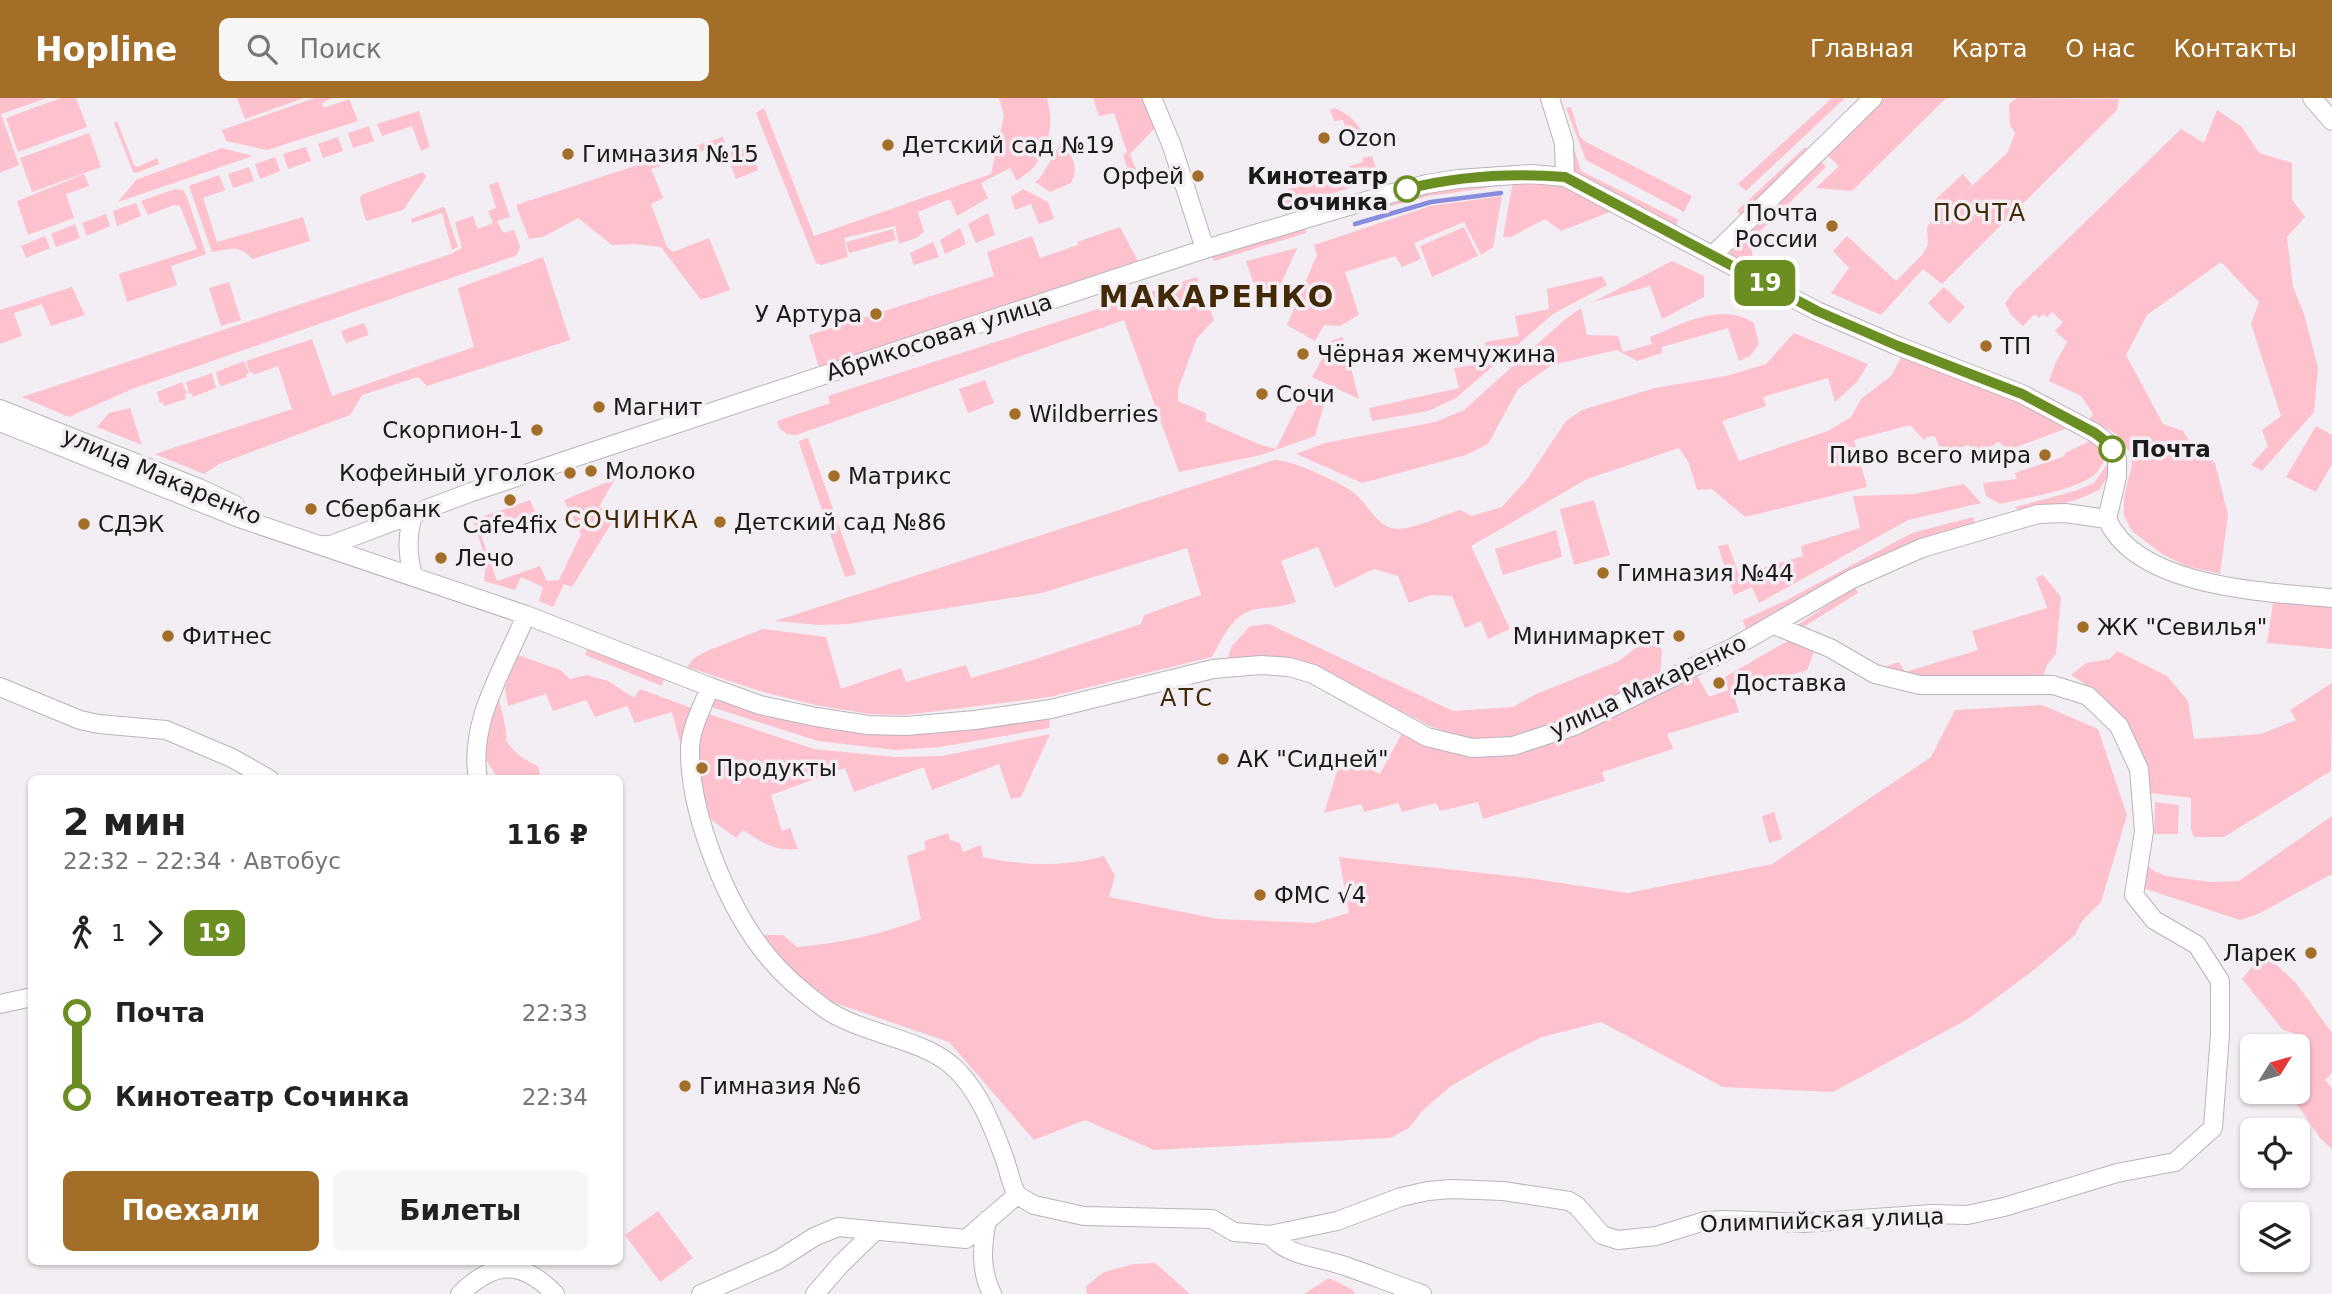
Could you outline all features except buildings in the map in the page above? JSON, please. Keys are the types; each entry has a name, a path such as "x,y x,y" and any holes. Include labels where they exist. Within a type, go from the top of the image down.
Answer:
{"street":[{"path":"1152,98 1172,146 1205,249"},
{"path":"1550,98 1563,143 1565,177"},
{"path":"1713,255 1873,98"},
{"path":"2312,98 2332,121"},
{"name":"Абрикосовая улица","path":"324,545 328,546 582,455 1205,249 1427,184 1531,174 1565,177 1817,311 2022,394 2095,433 2109,444 2117,459 2117,477 2107,519"},
{"name":"улица Макаренко","path":"0,409 199,488 324,545"},
{"name":"улица Макаренко","path":"0,422 194,501 526,615 760,705 816,718 868,725 906,726 975,720 1051,709 1213,669 1261,665 1289,667 1314,674 1427,737 1472,748 1513,746 1574,726 1774,625 1852,579 1922,548 2038,514 2065,513 2107,519"},
{"path":"412,514 407,536 413,576"},
{"path":"2107,519 2122,543 2135,553 2185,577 2230,587 2332,598"},
{"path":"477,775 476,743 495,683 526,615"},
{"name":"улица Макаренко","path":"1774,625 1830,648 1875,674 1920,685 2053,685 2088,696 2119,726 2139,769 2144,816 2134,895 2154,920 2197,945 2220,981 2220,1034 2213,1128"},
{"path":"0,687 80,720 166,730 232,758 262,775"},
{"path":"701,1294 778,1260 814,1237 838,1227 962,1240 970,1237 1017,1195 987,1116 963,1079 949,1064 924,1050 859,1027 825,1009 769,958 733,904 701,823 692,768 690,746 710,687"},
{"path":"0,1004 28,998"},
{"name":"Олимпийская улица","path":"1017,1195 1034,1205 1084,1216 1212,1219 1234,1232 1270,1236 1337,1221 1401,1196 1451,1189 1503,1191 1569,1201 1577,1206 1602,1235 1618,1240 1656,1236 1705,1221 1804,1223 1932,1214 1967,1215 2004,1207 2117,1173 2175,1162 2213,1128"},
{"path":"987,1220 983,1240 984,1275 992,1294"},
{"path":"815,1294 875,1231"},
{"name":"Олимпийская улица","path":"1270,1236 1277,1244 1290,1251 1342,1264 1422,1294"},
{"path":"460,1294 480,1277 507,1268 520,1269 534,1275 555,1294"}],"shaded area":[{"path":"0,98 47,98 1,114 19,165 0,173"},
{"path":"61,98 76,98 87,127 18,152 6,118"},
{"path":"237,98 304,98 245,119"},
{"path":"315,98 332,98 322,103 324,108 349,99 358,121 267,150 226,141 222,130"},
{"path":"999,98 1047,98 1049,134 1044,151 1032,169 1017,181 1010,168 981,183 988,198 957,216 950,199 918,212 924,232 916,238 899,244 895,226 844,238 848,257 821,265 816,263 756,113 764,108 814,236 991,174 1004,116"},
{"path":"1093,98 1147,98 1158,125 1130,154 1139,178 1131,180 1123,155 1127,152 1114,113 1099,116"},
{"path":"1832,98 1845,98 1746,191 1738,184"},
{"path":"1884,98 1946,98 1852,191 1816,188 1839,166 1827,155"},
{"path":"2017,98 2119,99 2117,110 1942,284 1923,269 1881,315 1831,293 1849,268 1833,251 1847,236 1896,281 1922,255 1928,245 1927,226 1939,216 1935,200 1963,174 1972,185 1954,203 2008,152 2015,133 2010,125 2009,104"},
{"path":"1571,107 1580,137 1586,142 1692,196 1684,212 1586,160 1566,108"},
{"path":"1335,108 1350,117 1361,131 1349,137 1343,120 1334,121 1330,110"},
{"path":"1562,110 1581,171 1679,220 1673,229 1569,173"},
{"path":"2217,110 2242,127 2259,153 2292,163 2292,200 2305,217 2287,237 2293,287 2304,314 2318,368 2314,412 2262,471 2251,465 2268,446 2262,430 2281,416 2251,324 2259,302 2221,262 2147,315 2126,355 2163,424 2183,431 2194,448 2215,463 2228,515 2220,574 2186,566 2162,554 2132,531 2124,516 2124,497 2132,465 2129,451 2116,434 2090,419 2093,414 2081,396 2049,381 2067,342 2055,331 2063,322 2052,312 2047,317 2043,314 2039,318 2035,314 2023,326 2011,315 2005,303 2015,290 2181,129 2204,143"},
{"path":"419,111 430,147 421,151 412,126 382,136 377,124"},
{"path":"117,121 134,165 137,167 157,158 159,164 133,172 114,123"},
{"path":"369,126 374,141 353,148 348,133"},
{"path":"89,133 101,167 32,192 20,158"},
{"path":"338,137 343,151 323,158 318,144"},
{"path":"723,137 725,143 651,169 663,198 651,204 667,247 673,252 709,238 730,290 701,300 661,247 612,245 578,218 543,237 529,239 516,205"},
{"path":"1061,143 1074,162 1073,177 1071,183 1050,192 1035,182"},
{"path":"749,146 758,170 736,179 726,153"},
{"path":"306,147 311,161 288,169 283,154"},
{"path":"1805,147 1811,152 1743,218 1737,211"},
{"path":"222,148 253,156 118,202 136,180"},
{"path":"1372,156 1378,174 1376,180 1288,207 1282,191 1350,172 1349,166 1363,162 1362,158"},
{"path":"275,157 280,171 260,179 255,164"},
{"path":"1820,160 1826,167 1755,236 1749,230"},
{"path":"249,167 254,181 233,188 228,174"},
{"path":"423,172 426,177 403,210 366,221 361,195"},
{"path":"84,174 89,186 66,194 74,218 28,235 17,201"},
{"path":"219,175 225,190 203,198 217,242 303,217 310,241 252,259 238,249 212,252 189,186"},
{"path":"1485,181 1487,188 1429,196 1373,211 1371,205 1426,189"},
{"path":"1513,181 1563,184 1615,210 1561,231 1545,219 1511,237 1503,237"},
{"path":"498,182 510,217 497,221 503,233 514,230 520,247 517,255 132,389 69,417 22,397 451,254 462,248 455,222 473,216 478,229 493,223 488,211 496,208 489,185"},
{"path":"175,189 183,190 187,197 206,254 171,266 177,285 127,302 119,274 197,249 180,206 174,205 148,215 141,201"},
{"path":"1023,189 1048,202 1054,219 1039,224 1031,204 1015,210 1011,197"},
{"path":"1502,196 1493,247 1481,255 1464,222 1414,243 1421,259 1402,267 1395,256 1345,272 1359,315 1340,326 1324,325 1315,341 1287,325 1317,255 1314,245 1430,206"},
{"path":"136,203 141,216 117,226 113,211"},
{"path":"443,207 458,247 452,250 442,213 412,223 411,219"},
{"path":"988,213 995,235 976,243 968,224"},
{"path":"106,214 110,226 87,236 82,223"},
{"path":"75,224 80,238 56,247 51,234"},
{"path":"1303,224 1306,233 1214,261 1210,253"},
{"path":"1120,227 1138,261 819,368 809,335 994,276 987,252 1032,236 1040,258"},
{"path":"1464,227 1478,256 1432,277 1420,246"},
{"path":"960,228 966,244 945,254 940,240"},
{"path":"893,229 896,240 849,253 846,242"},
{"path":"45,236 50,248 26,258 21,246"},
{"path":"1743,237 1751,244 1753,260 1747,268 1728,255"},
{"path":"933,242 939,257 914,265 910,253"},
{"path":"1297,248 1277,293 1259,299 1246,261"},
{"path":"543,257 570,340 427,386 418,377 362,395 350,415 219,464 204,474 155,454 292,409 278,366 254,375 250,373 246,361 312,339 332,396 474,347 458,288"},
{"path":"1672,261 1704,276 1704,297 1662,319 1650,286 1593,302"},
{"path":"1602,276 1607,285 1553,314 1456,398 1428,411 1372,421 1369,408 1459,388 1454,368 1488,362 1485,342 1519,336 1515,316 1549,309 1547,289"},
{"path":"1197,277 1214,320 1197,338 1178,389 1178,401 1206,413 1206,421 1276,449 1308,384 1327,394 1315,436 1261,455 1179,472 1124,320 796,435 787,434 780,429 777,421 830,403 828,396"},
{"path":"229,282 241,320 221,326 209,288"},
{"path":"72,287 85,315 51,326 42,304 14,313 22,336 0,344 0,310"},
{"path":"1944,287 1965,307 1949,324 1928,303"},
{"path":"1581,308 1587,335 1618,336 1623,352 1652,344 1650,337 1716,314 1729,314 1754,323 1759,344 1750,356 1739,361 1728,328 1662,347 1662,353 1637,361 1617,350 1552,365 1518,389 1488,444 1466,455 1362,483 1296,454 1325,443 1435,422 1464,410"},
{"path":"364,323 369,335 346,343 341,331"},
{"path":"1794,333 1868,364 1857,382 1835,402 1828,378 1763,397 1766,406 1722,421 1739,461 1828,431 1851,417 1861,399 1891,376 1903,354 2064,420 2065,429 2008,450 1999,442 1975,455 1969,445 1941,452 1935,436 1924,440 1910,425 1854,440 1867,487 1745,517 1712,489 1697,490 1689,463 1679,448 1587,479 1471,546 1510,629 1488,639 1481,621 1465,628 1452,596 1431,595 1409,603 1398,576 1374,569 1335,588 1318,547 1281,561 1296,602 1257,609 1241,615 1225,634 1212,657 1049,697 905,715 870,714 820,706 763,692 687,667 694,658 709,650 763,629 826,637 841,689 901,668 906,682 966,665 971,678 1033,660 1141,624 1144,615 1201,595 1187,548 1042,593 848,624 819,625 775,621 1274,460 1303,467 1346,487 1378,520 1391,528 1412,527 1460,510 1472,516 1502,507 1528,478 1566,421 1582,410 1655,388 1726,376 1766,364"},
{"path":"1343,337 1359,399 1312,377 1332,340"},
{"path":"244,361 249,373 247,377 222,386 219,384 216,372"},
{"path":"212,373 216,388 193,397 189,394 186,382"},
{"path":"985,380 994,403 968,413 959,389"},
{"path":"182,382 187,393 186,399 164,406 163,402 160,403 157,392"},
{"path":"130,408 142,445 97,427 109,413"},
{"path":"2316,426 2332,435 2332,464 2316,492 2286,477"},
{"path":"808,438 856,574 845,577 800,446 799,441"},
{"path":"2092,440 2101,451 2104,461 2096,473 2081,483 2000,504 1986,496 1983,483 2017,479 2015,473 2065,456 2065,453"},
{"path":"2106,466 2112,470 2099,490 2079,499 2022,514 2015,507 2075,491 2094,483"},
{"path":"615,479 599,507 616,516 572,587 564,584 553,607 539,601 543,587 521,577 515,590 484,581 486,561 473,520 530,500 535,512 530,513 534,525 532,526 526,514 480,532 497,581 540,566 547,581 559,580 581,534 564,500"},
{"path":"1964,484 1981,503 1908,520 1759,603 1752,587 1734,595 1718,546 1728,544 1739,575 1803,556 1801,546 1860,528 1853,496 1914,494"},
{"path":"1594,500 1610,555 1574,565 1560,509"},
{"path":"1973,517 1977,528 1861,566 1746,630 1743,620 1783,602 1912,533"},
{"path":"1556,530 1562,557 1503,575 1495,549"},
{"path":"2043,575 2061,597 2056,654 2047,665 2043,677 1921,681 1875,670 1899,662 1905,672 1978,650 1972,631 2047,608 2036,578"},
{"path":"1855,587 1858,593 1800,629 1796,626"},
{"path":"2274,597 2332,604 2332,649 2267,643"},
{"path":"1269,624 1453,711 1513,707 1536,694 1619,661 1652,635 1662,651 1660,675 1573,718 1510,738 1471,739 1432,727 1314,666 1288,657 1227,659 1232,646 1250,626"},
{"path":"1791,639 1815,649 1807,670 1733,693 1739,712 1667,734 1673,749 1602,772 1605,781 1483,819 1478,802 1440,811 1436,803 1402,812 1398,803 1364,812 1361,804 1324,813 1344,756 1380,774 1403,731 1470,756 1505,755 1533,749 1590,728 1696,674 1709,697 1728,690 1725,677"},
{"path":"589,646 664,678 662,686 585,655"},
{"path":"2117,651 2167,676 2188,701 2194,739 2261,734 2296,720 2290,710 2332,683 2331,771 2224,837 2194,837 2191,829 2191,798 2150,793 2094,690 2071,675 2086,663 2110,659"},
{"path":"518,655 560,670 570,679 587,675 608,681 634,698 640,689 694,709 686,765 682,765 681,746 672,712 635,723 627,706 595,717 586,700 553,711 546,694 508,706 505,687"},
{"path":"495,683 506,741 520,756 538,766 540,775 496,775 476,743"},
{"path":"720,696 831,730 905,734 1046,714 1050,719 1049,728 940,747 895,750 818,741 711,707"},
{"path":"2042,705 2098,729 2127,815 2101,902 2082,921 2075,935 1968,1019 1833,1092 1723,1087 1601,1022 1542,1037 1498,1059 1451,1086 1423,1110 1409,1128 1390,1138 1154,1150 1085,1120 1034,1140 949,1042 832,1002 756,935 783,935 797,947 860,938 921,919 907,856 926,849 924,841 948,833 950,840 960,843 963,852 981,845 983,857 998,860 1059,864 1104,856 1115,876 1109,897 1218,919 1314,923 1349,913 1339,857 1528,878 1628,893 1772,864 1931,757 1955,710"},
{"path":"706,713 814,749 895,757 942,756 1050,734 1021,797 1011,799 999,764 932,790 924,767 854,792 845,768 771,795 782,831 790,828 798,849 789,850 768,845 743,830 736,838 713,821 702,808 698,776 709,774 707,761 696,762 698,732"},
{"path":"2155,802 2179,805 2178,834 2154,834"},
{"path":"1774,812 1782,839 1769,843 1762,816"},
{"path":"2332,816 2332,874 2258,914 2240,920 2143,888 2143,860 2152,870 2166,876 2210,882 2239,881"},
{"path":"2264,953 2296,983 2332,1033 2332,1073 2325,1080 2332,1088 2332,1149 2320,1138 2310,1123 2310,1118 2307,1118 2297,1104 2310,1104 2310,1034 2295,1034 2283,1030 2242,979"},
{"path":"658,1211 693,1258 660,1282 625,1235"},
{"path":"1155,1263 1190,1294 1087,1294 1086,1286 1104,1272 1134,1264"},
{"path":"1329,1278 1353,1290 1355,1294 1304,1294"}],"waterway":[{"path":"1355,224 1431,202 1501,193"}],"bus line":[{"name":"19","path":"1407,189 1458,179 1492,176 1531,174 1565,177 1817,311 2022,394 2095,433 2112,449"}],"place":[{"name":"Ozon","path":"1324,138"},
{"name":"Детский сад №19","path":"888,145"},
{"name":"Гимназия №15","path":"568,154"},
{"name":"Орфей","path":"1198,176"},
{"name":"Кинотеатр Сочинка","path":"1407,189"},
{"name":"Почта России","path":"1832,226"},
{"name":"У Артура","path":"876,314"},
{"name":"ТП","path":"1986,346"},
{"name":"Чёрная жемчужина","path":"1303,354"},
{"name":"Сочи","path":"1262,394"},
{"name":"Магнит","path":"599,407"},
{"name":"Wildberries","path":"1015,414"},
{"name":"Скорпион-1","path":"537,430"},
{"name":"Почта","path":"2112,449"},
{"name":"Пиво всего мира","path":"2045,455"},
{"name":"Молоко","path":"591,471"},
{"name":"Кофейный уголок","path":"570,473"},
{"name":"Матрикс","path":"834,476"},
{"name":"Cafe4fix","path":"510,500"},
{"name":"Сбербанк","path":"311,509"},
{"name":"Детский сад №86","path":"720,522"},
{"name":"СДЭК","path":"84,524"},
{"name":"Лечо","path":"441,558"},
{"name":"Гимназия №44","path":"1603,573"},
{"name":"ЖК \"Севилья\"","path":"2083,627"},
{"name":"Фитнес","path":"168,636"},
{"name":"Минимаркет","path":"1679,636"},
{"name":"Доставка","path":"1719,683"},
{"name":"АК \"Сидней\"","path":"1223,759"},
{"name":"Продукты","path":"702,768"},
{"name":"ФМС √4","path":"1260,895"},
{"name":"Ларек","path":"2311,953"},
{"name":"Гимназия №6","path":"685,1086"}],"district":[{"name":"ПОЧТА","path":"1980,213"},
{"name":"МАКАРЕНКО","path":"1217,296"},
{"name":"СОЧИНКА","path":"632,520"},
{"name":"АТС","path":"1187,698"}]}
